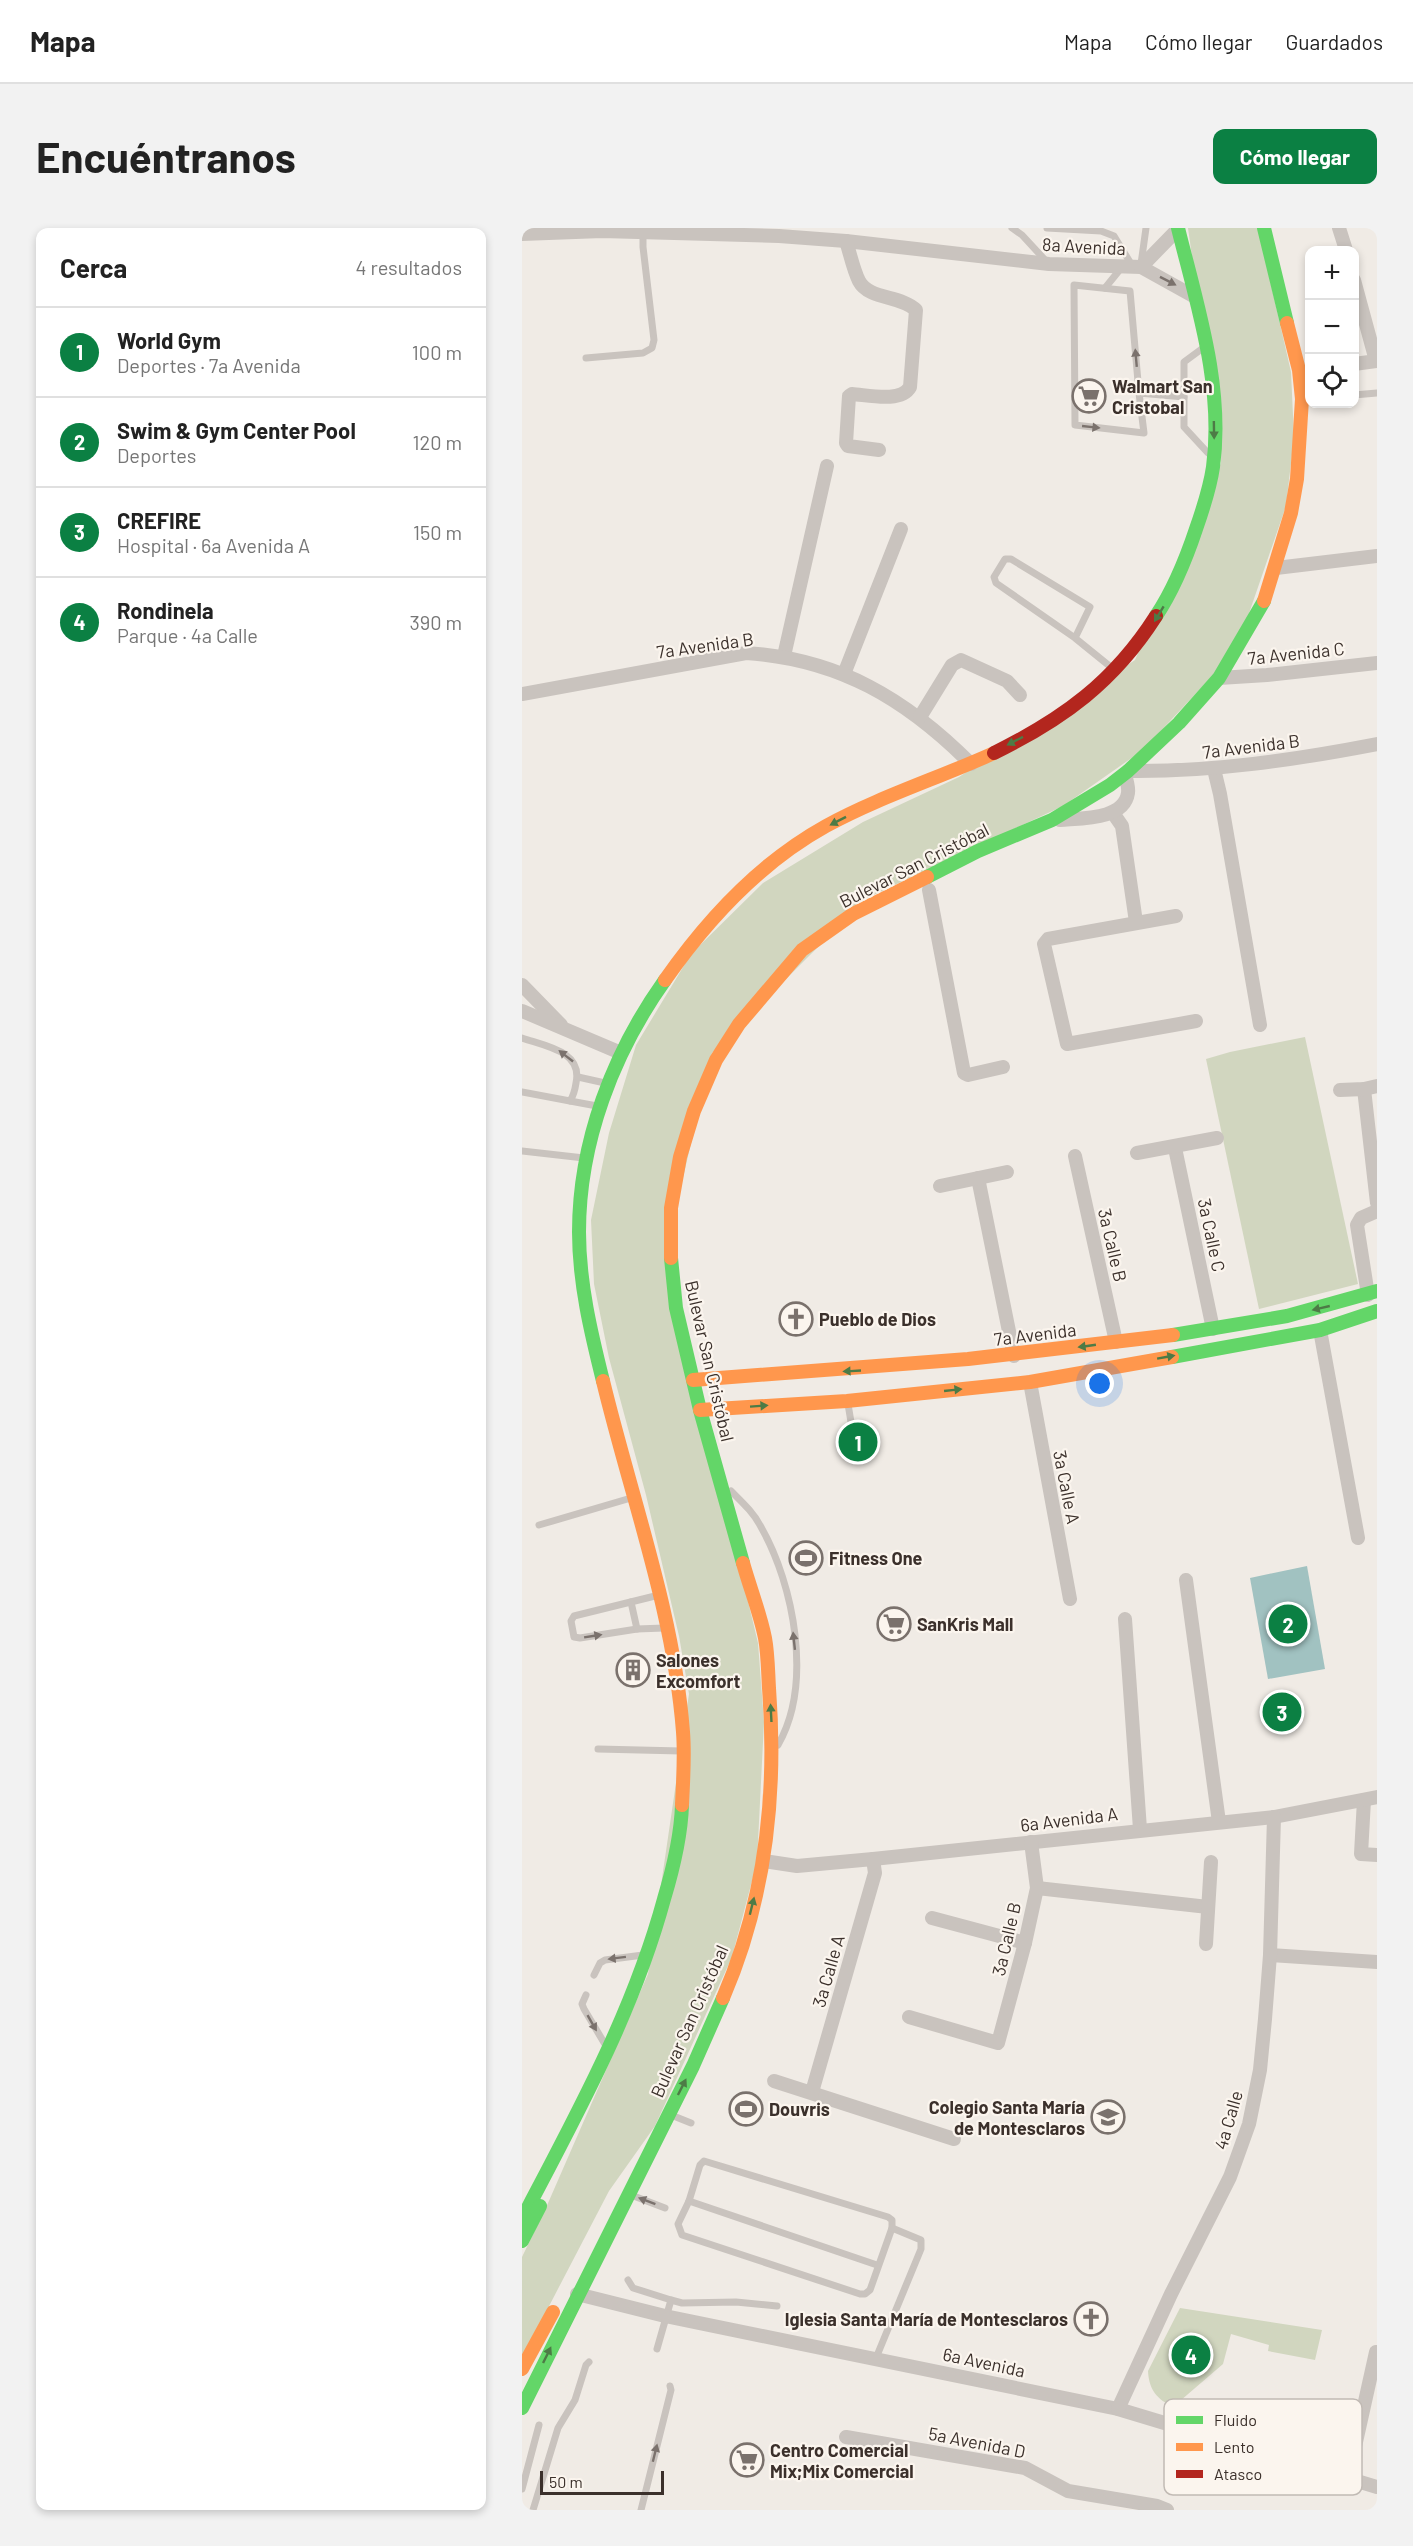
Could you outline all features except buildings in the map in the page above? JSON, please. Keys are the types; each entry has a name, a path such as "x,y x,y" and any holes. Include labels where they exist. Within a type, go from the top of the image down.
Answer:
{"main road":[{"path":"522,2219 607,2049 648,1954 675,1859 682,1813 684,1751 681,1708 666,1628 598,1361 584,1296 579,1230 587,1159 607,1083 621,1053 685,950 718,912 757,875 815,833 860,810 971,764 1049,724 1081,702 1116,671 1153,624 1176,586 1191,549 1214,461 1214,407 1207,345 1178,228"},
{"name":"Bulevar San Cristóbal","path":"1264,228 1304,369 1305,384"},
{"name":"Bulevar San Cristóbal","path":"522,2408 566,2297 628,2194 693,2066 737,1966 764,1861 771,1758 771,1716 765,1639 700,1410 676,1308 671,1263 671,1208 680,1157 694,1111 716,1060 739,1024 802,950 853,914 978,851 1052,820 1126,772 1179,723 1219,678 1257,614 1276,567 1291,513 1305,408"},
{"name":"7a Avenida","path":"700,1410 847,1401 882,1383 1014,1356 1213,1329 1323,1308 1373,1293"},
{"name":"7a Avenida","path":"693,1380 882,1383 1030,1382 1320,1330 1377,1311"},
{"path":"522,2369 566,2297 614,2194 659,2133"},
{"path":"522,2241 540,2205 566,2134"}],"street":[{"name":"8a Avenida","path":"1132,267 1178,228"},
{"path":"1340,228 1345,246"},
{"name":"8a Avenida","path":"522,234 602,231 778,232 1049,264 1132,267 1195,297"},
{"path":"846,241 859,282 866,290 904,302 916,310 910,387 906,393 899,396 852,394 849,396 846,443 848,446 879,450"},
{"path":"1359,298 1376,361 1359,363"},
{"path":"784,656 827,466"},
{"path":"844,674 901,530"},
{"path":"1276,567 1377,556"},
{"name":"7a Avenida B","path":"522,694 746,653 784,656 844,674 877,690 920,717 971,764"},
{"path":"920,717 952,665 961,660 1007,681 1020,695"},
{"name":"7a Avenida C","path":"1219,678 1377,663"},
{"name":"7a Avenida B","path":"1126,772 1214,769 1314,756 1377,744"},
{"path":"1214,769 1260,1025"},
{"path":"1052,820 1113,813 1125,801 1129,792 1126,772"},
{"path":"1113,813 1122,826 1136,922"},
{"path":"872,904 897,900 929,890 978,851"},
{"path":"929,890 964,1073 968,1075 1003,1067"},
{"path":"1176,916 1045,941 1065,1042 1069,1044 1196,1021"},
{"path":"522,985 564,1029"},
{"path":"522,1011 621,1053"},
{"path":"1340,1090 1371,1087 1377,1203"},
{"path":"1137,1153 1175,1148 1218,1138"},
{"name":"3a Calle C","path":"1175,1148 1213,1329"},
{"name":"3a Calle B","path":"1075,1156 1116,1342"},
{"path":"940,1186 1007,1172"},
{"path":"978,1178 1014,1356"},
{"path":"1373,1293 1357,1225 1361,1218 1377,1211"},
{"path":"1320,1330 1358,1538"},
{"name":"3a Calle A","path":"1030,1382 1070,1599"},
{"path":"1186,1580 1219,1822"},
{"path":"1125,1619 1140,1829"},
{"path":"1371,1799 1361,1854 1377,1855"},
{"name":"6a Avenida A","path":"764,1861 796,1866 873,1859 1274,1816 1371,1799"},
{"name":"4a Calle","path":"1118,2409 1171,2294 1230,2177 1250,2124 1260,2070 1270,1955 1274,1816"},
{"name":"3a Calle B","path":"909,2017 998,2043 1037,1888 1031,1842"},
{"name":"3a Calle A","path":"812,2092 875,1873 873,1859"},
{"path":"1206,1944 1211,1862"},
{"path":"1037,1888 1208,1908"},
{"path":"932,1918 1025,1942"},
{"path":"1270,1955 1377,1962"},
{"path":"774,2081 954,2139"},
{"name":"6a Avenida","path":"566,2297 876,2358 1118,2409 1164,2423"},
{"path":"1362,2415 1376,2352"},
{"name":"5a Avenida D","path":"846,2437 1025,2468 1068,2492 1157,2506 1167,2510"},
{"name":"6a Avenida","path":"1362,2482 1377,2487"}],"lane":[{"path":"1012,228 1022,235 1049,264"},
{"path":"1047,228 1101,231 1114,236 1132,267"},
{"path":"1105,288 1132,267 1146,228"},
{"path":"586,358 643,353 652,348 654,340 643,247 644,232"},
{"path":"1074,285 1130,291 1140,393 1144,433 1076,425 1074,285"},
{"path":"1207,345 1184,362 1184,427 1214,461"},
{"path":"1140,393 1184,397"},
{"path":"1359,395 1377,393"},
{"path":"1076,638 1090,610 1087,604 1011,559 1005,559 994,577 996,583 1076,638 1116,671"},
{"path":"522,1038 563,1052 573,1061 578,1077 570,1101"},
{"path":"578,1077 607,1083"},
{"path":"522,1092 565,1102 601,1107"},
{"path":"522,1151 587,1159"},
{"path":"847,1401 852,1428"},
{"path":"721,1480 761,1526 785,1581 791,1611 796,1685 792,1711 783,1736 771,1758"},
{"path":"539,1525 634,1498"},
{"path":"658,1595 574,1616 571,1622 574,1636 580,1638 637,1629 666,1628"},
{"path":"631,1602 637,1629"},
{"path":"598,1749 684,1751"},
{"path":"594,1975 600,1963 605,1960 648,1954"},
{"path":"586,1995 582,2004 607,2049"},
{"path":"669,2114 691,2123"},
{"path":"704,2161 888,2217 892,2220 892,2228 870,2290 865,2294 860,2294 682,2235 678,2224 689,2201 700,2165 704,2161"},
{"path":"628,2194 665,2208"},
{"path":"689,2201 877,2265"},
{"path":"876,2358 921,2248 921,2240 892,2228"},
{"path":"628,2280 633,2288 682,2303 736,2302 777,2306"},
{"path":"657,2349 671,2300"},
{"path":"533,2510 558,2428 575,2400 589,2362"},
{"path":"641,2510 671,2390 670,2386"},
{"path":"522,2489 539,2425"}],"green space":[{"path":"1188,228 1258,228 1291,372 1294,437 1286,506 1246,622 1214,674 1143,750 1063,806 867,898 712,1053 665,1255 758,1643 764,1722 757,1862 732,1957 655,2126 609,2191 522,2358 522,2257 545,2210 648,1974 689,1694 679,1636 646,1495 609,1358 594,1284 591,1220 609,1133 636,1045 691,954 763,883 863,822 959,777 1135,660 1221,463"},
{"path":"1305,1037 1358,1284 1259,1309 1206,1059"},
{"path":"1180,2308 1322,2330 1315,2360 1268,2351 1269,2345 1231,2334 1223,2364 1182,2399 1162,2401 1150,2384 1148,2371"}],"water":[{"path":"1307,1566 1325,1669 1268,1679 1250,1578"}],"traffic: fast":[{"path":"1156,616 1179,574 1201,514 1212,475 1215,437 1215,407 1207,346 1178,228"},
{"path":"1264,228 1287,323"},
{"path":"927,877 978,851 1052,820 1110,785 1128,771 1179,723 1219,678 1264,601"},
{"path":"603,1381 590,1326 581,1270 579,1232 585,1165 592,1132 615,1068 646,1008 665,980"},
{"path":"671,1258 676,1308 700,1410 743,1563"},
{"path":"1173,1335 1287,1316 1377,1291"},
{"path":"1172,1357 1320,1330 1377,1311"},
{"path":"522,2219 602,2063 636,1983 670,1876 678,1841 682,1805"},
{"path":"522,2408 693,2066 723,1998"},
{"path":"522,2241 540,2206"}],"traffic: slow":[{"path":"1264,601 1291,513 1297,479 1302,399 1299,370 1287,323"},
{"path":"665,980 717,914 758,875 802,840 867,806 994,753"},
{"path":"671,1258 671,1208 680,1157 694,1111 716,1060 739,1024 802,950 853,914 927,877"},
{"path":"693,1380 968,1359 1173,1335"},
{"path":"700,1410 847,1401 1030,1382 1172,1357"},
{"path":"603,1381 671,1643 683,1732 682,1805"},
{"path":"723,1998 749,1923 758,1885 765,1846 771,1767 766,1644 743,1563"},
{"path":"522,2369 553,2312"}],"traffic: jam":[{"path":"994,753 1043,727 1085,696 1123,660 1156,616"}],"place":[{"name":"Walmart San Cristobal","path":"1089,396"},
{"name":"Pueblo de Dios","path":"796,1319"},
{"name":"World Gym","path":"858,1442"},
{"name":"Fitness One","path":"806,1558"},
{"name":"SanKris Mall","path":"894,1624"},
{"name":"Swim & Gym Center Pool","path":"1288,1624"},
{"name":"Salones Excomfort","path":"633,1670"},
{"name":"CREFIRE","path":"1282,1712"},
{"name":"Douvris","path":"746,2109"},
{"name":"Colegio Santa María de Montesclaros","path":"1108,2117"},
{"name":"Iglesia Santa María de Montesclaros","path":"1091,2319"},
{"name":"Rondinela","path":"1191,2355"},
{"name":"Centro Comercial Mix;Mix Comercial","path":"747,2460"}]}
